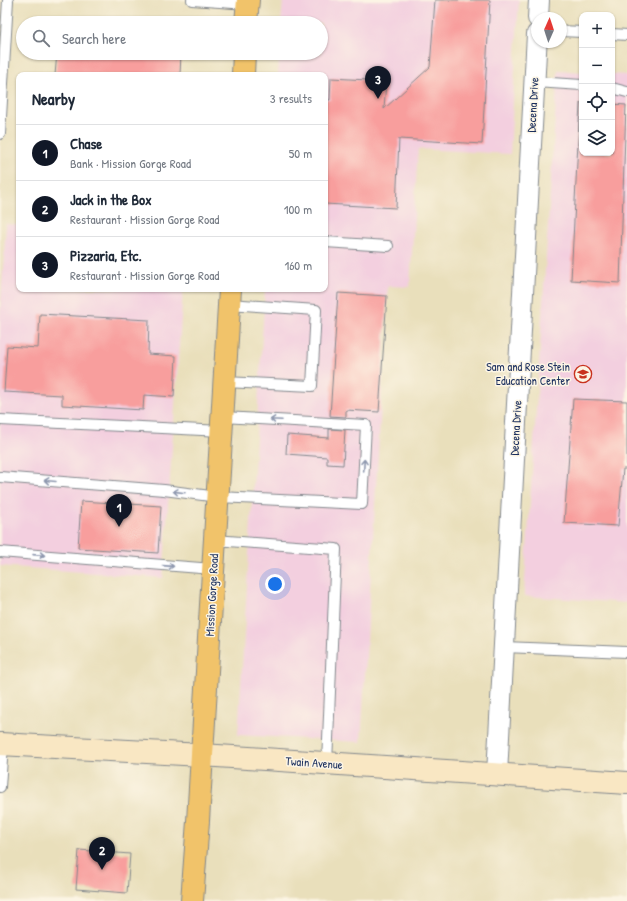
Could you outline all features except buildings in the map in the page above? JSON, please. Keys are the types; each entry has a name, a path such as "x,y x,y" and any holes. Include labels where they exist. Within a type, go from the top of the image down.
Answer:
{"main road":[{"path":"243,72 244,60"},
{"name":"Mission Gorge Road","path":"192,901 222,424 226,382 230,296"}],"street":[{"path":"538,12 539,0"},
{"name":"Decena Drive","path":"497,774 536,48"},
{"name":"Twain Avenue","path":"1,744 627,782"}],"lane":[{"path":"0,134 1,87 8,0"},
{"path":"192,0 247,9"},
{"path":"567,31 579,32"},
{"path":"615,34 627,35"},
{"path":"534,82 579,85"},
{"path":"615,89 627,92"},
{"path":"328,242 388,246"},
{"path":"226,382 312,386 316,310 230,296"},
{"path":"0,420 366,425 362,504 218,497 164,490 0,476"},
{"path":"215,540 336,549 327,763"},
{"path":"0,552 213,569"},
{"path":"504,647 627,652"},
{"path":"0,787 1,744"}],"shaded area":[{"path":"283,0 519,0 510,154 418,149 410,287 388,286 361,742 238,735 265,292 328,292 328,72 278,72 279,60 328,60 328,16 282,16"},
{"name":"Sam and Rose Stein Education Center","path":"558,70 579,72 579,156 615,156 615,74 627,75 627,603 524,596"},
{"path":"6,224 16,225 16,292 183,292 163,578 0,566 0,316"}],"place":[{"name":"Pizzaria, Etc.","path":"378,99"},
{"name":"Sam and Rose Stein Education Center","path":"583,374"},
{"name":"Chase","path":"119,527"},
{"name":"Jack in the Box","path":"102,870"}]}
